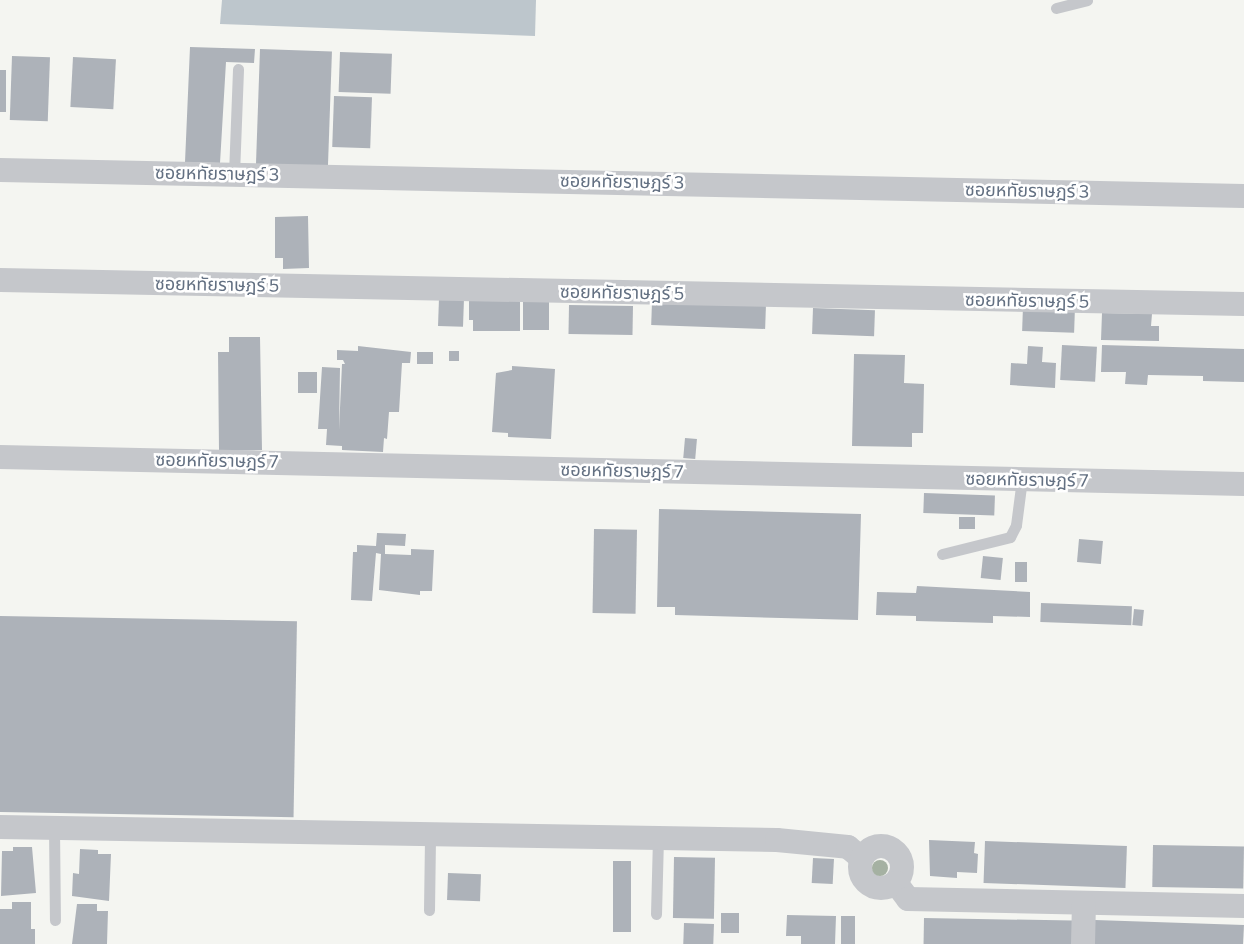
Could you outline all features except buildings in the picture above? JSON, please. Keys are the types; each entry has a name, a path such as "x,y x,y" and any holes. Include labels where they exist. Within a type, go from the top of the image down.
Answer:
{"street":[{"name":"ซอยหทัยราษฎร์ 3","path":"0,170 1244,196"},
{"name":"ซอยหทัยราษฎร์ 5","path":"0,280 1244,304"},
{"name":"ซอยหทัยราษฎร์ 7","path":"0,457 1244,484"},
{"path":"0,827 795,841 848,847 861,858"},
{"path":"877,846 896,852 902,871 896,883 883,889 868,885 860,873 861,858 877,846"},
{"path":"896,883 908,899 1244,906"},
{"path":"1083,944 1084,904"}],"lane":[{"path":"1056,8 1087,0"},
{"path":"234,174 238,69"},
{"path":"942,554 1010,537 1016,525 1022,479"},
{"path":"54,828 55,920"},
{"path":"429,910 430,834"},
{"path":"656,914 658,839"}],"shaded area":[{"path":"222,0 536,0 535,36 220,24"}]}
